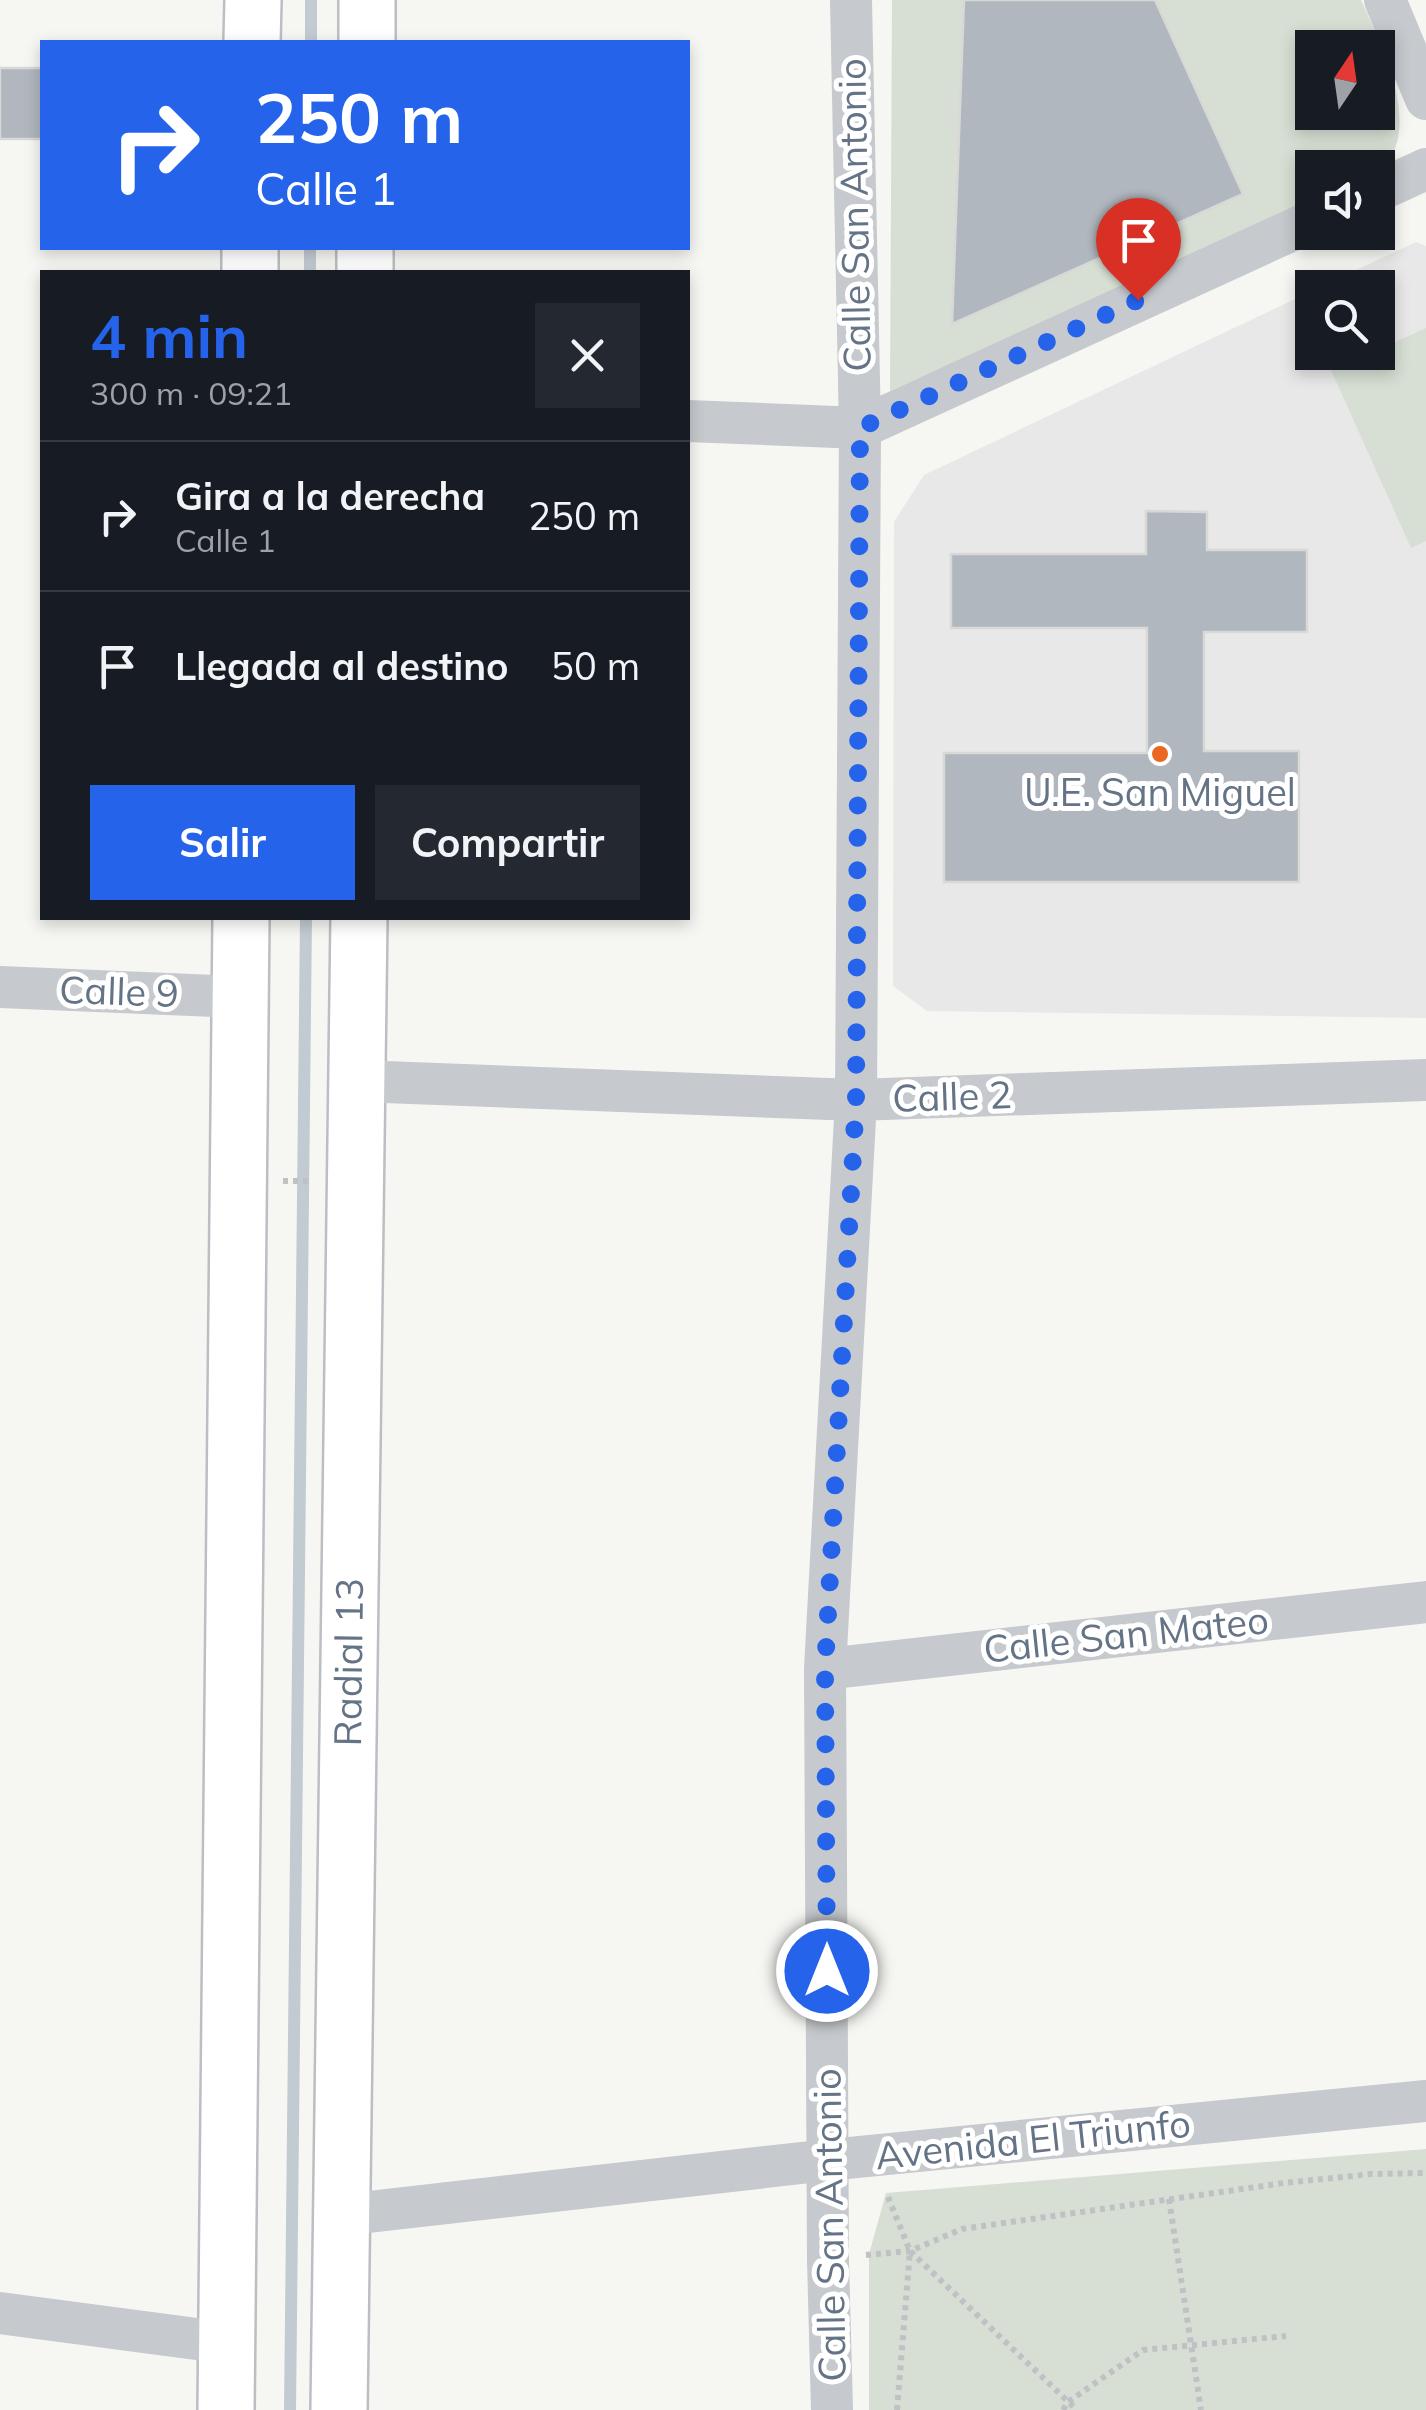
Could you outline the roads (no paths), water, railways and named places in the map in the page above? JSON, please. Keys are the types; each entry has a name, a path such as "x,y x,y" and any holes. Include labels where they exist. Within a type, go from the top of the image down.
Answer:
{"main road":[{"path":"252,40 253,0"},
{"path":"367,40 368,0"},
{"path":"226,2410 241,920"},
{"name":"Radial 13","path":"339,2410 359,920"}],"street":[{"name":"Calle San Antonio","path":"832,2410 825,1669 856,1100 860,428 851,0"},
{"path":"1385,0 1426,99"},
{"path":"1395,183 1426,169"},
{"path":"690,421 860,428 1295,229"},
{"name":"Calle 9","path":"0,986 239,997"},
{"name":"Calle 2","path":"358,1081 856,1100 1426,1080"},
{"name":"Calle San Mateo","path":"825,1669 1426,1602"},
{"name":"Avenida El Triunfo","path":"342,2215 828,2160 1426,2101"},
{"path":"0,2313 227,2343"}],"waterway":[{"path":"311,0 311,40"},
{"path":"310,250 310,270"},
{"path":"290,2410 306,920"}],"place":[{"name":"U.E. San Miguel","path":"1160,754"}]}
